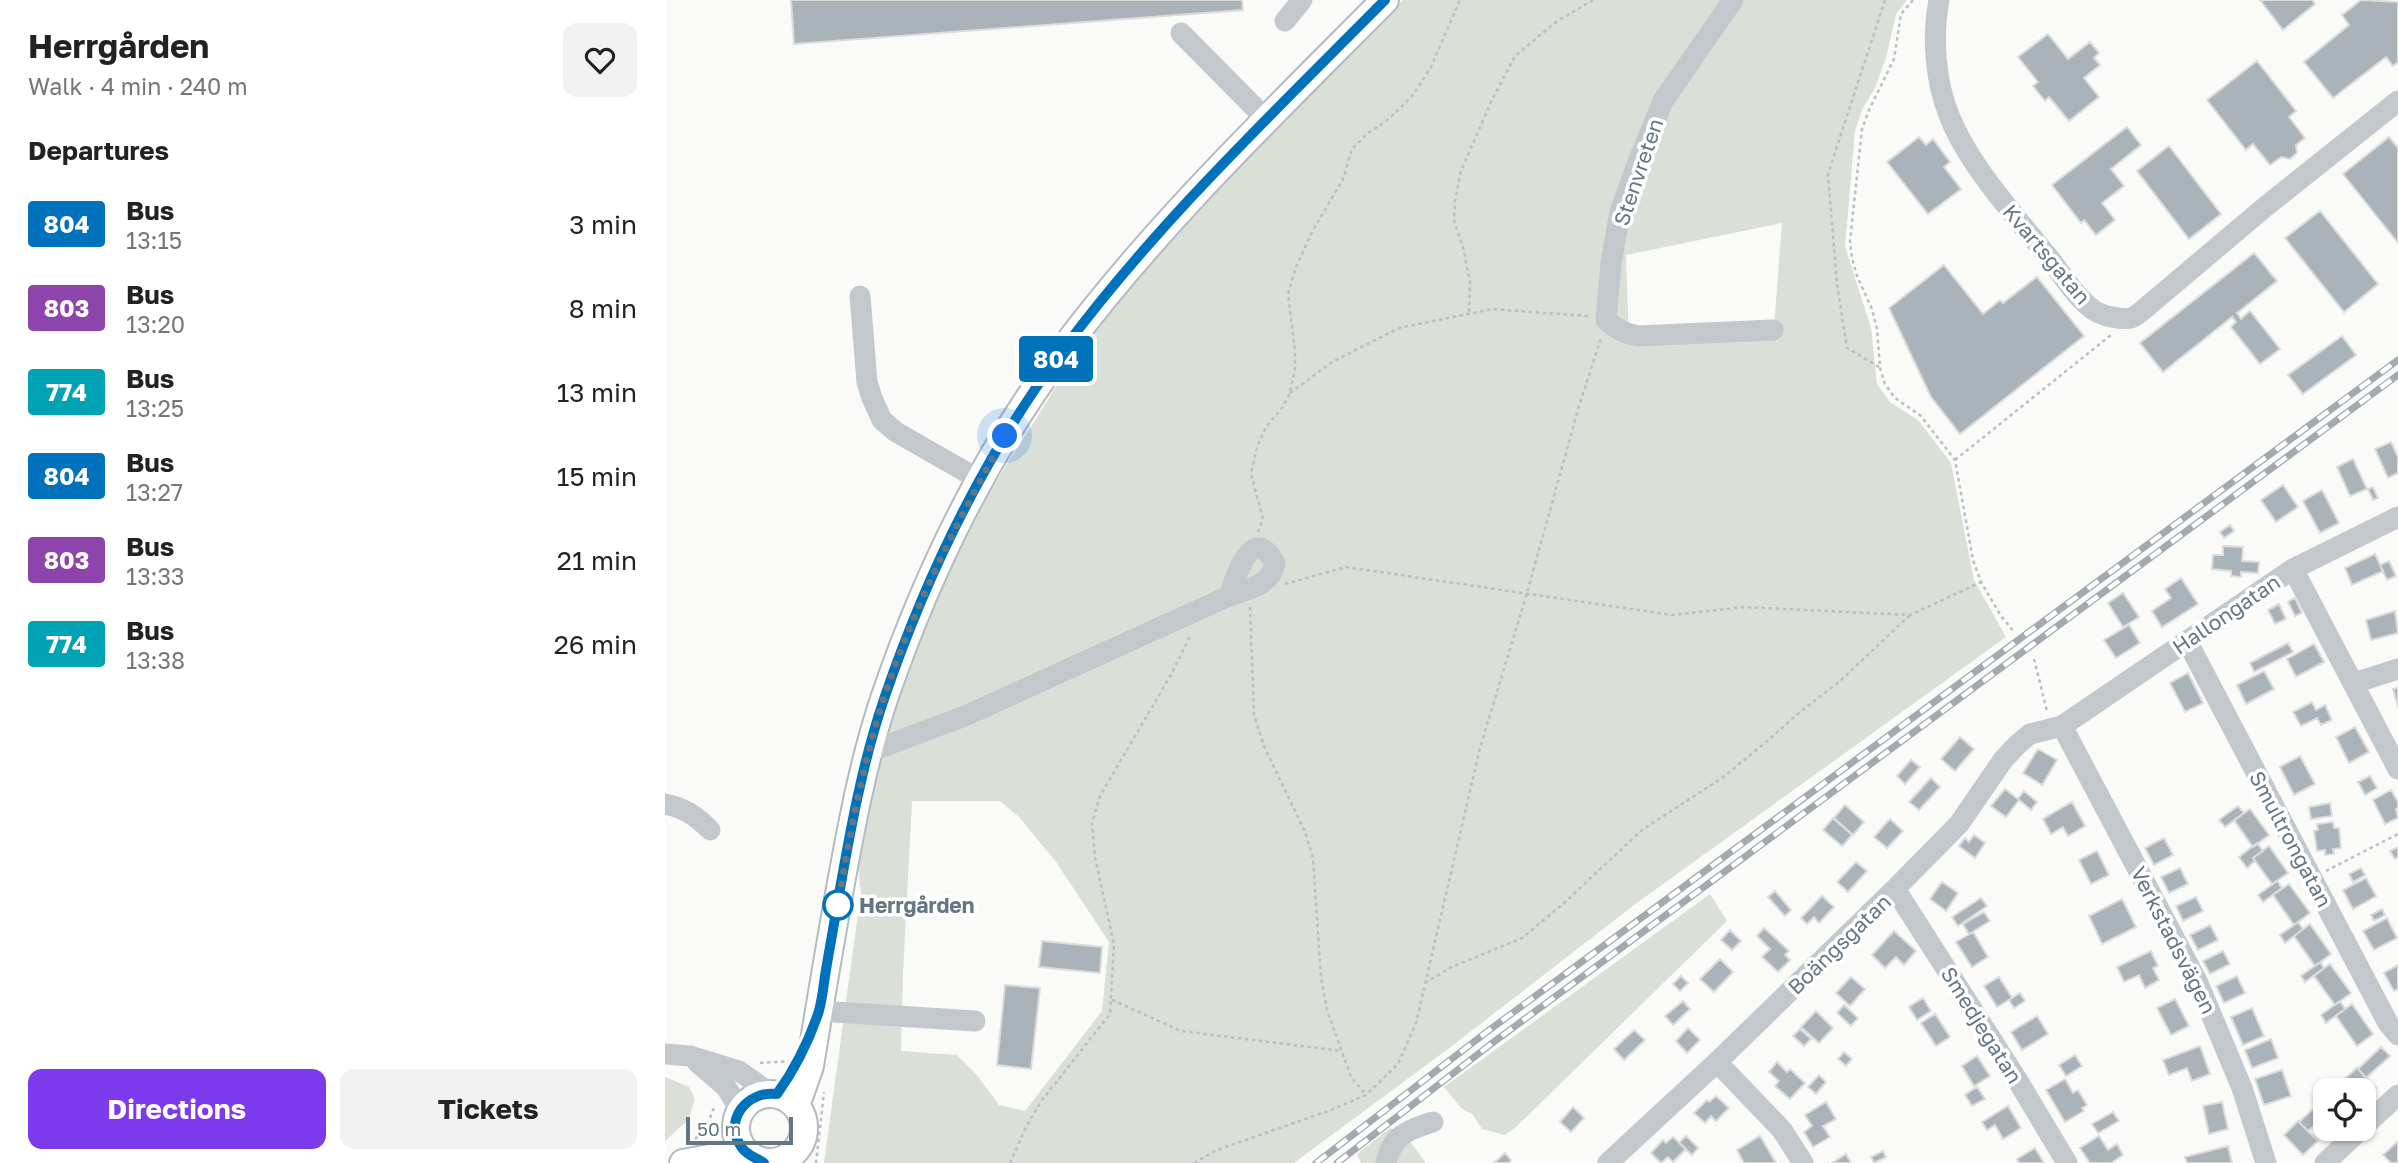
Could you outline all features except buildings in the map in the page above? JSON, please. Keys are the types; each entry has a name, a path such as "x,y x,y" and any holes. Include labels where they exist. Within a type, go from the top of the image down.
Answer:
{"main road":[{"path":"781,1098 810,1066 853,815 883,701 922,600 980,480 1031,396 1087,318 1161,231 1385,0"},
{"path":"755,1096 781,1098 803,1119 803,1133 792,1158 761,1161 720,1156 683,1163 755,1096"},
{"path":"739,1113 735,1126 740,1145 761,1161"}],"street":[{"path":"1285,21 1302,0"},
{"name":"Stenvreten","path":"1606,320 1611,263 1620,212 1636,167 1663,101 1733,0"},
{"name":"Kvartsgatan","path":"1939,0 1935,36 1941,87 1949,116 1961,139 2006,204 2082,299 2096,311 2112,317 2132,318"},
{"path":"1181,33 1267,120"},
{"path":"2132,318 2398,101"},
{"path":"860,296 867,382 882,420 897,432 980,480"},
{"path":"1606,320 1625,334 1638,336 1773,330"},
{"name":"Hallongatan","path":"2056,727 2293,569 2398,517"},
{"path":"869,752 965,716 1229,596 1251,589 1269,578 1275,563 1266,551 1250,551 1243,559 1229,596"},
{"path":"2293,569 2398,769"},
{"name":"Smultrongatan","path":"2187,641 2388,1023 2398,1035"},
{"path":"2354,682 2398,669"},
{"name":"Boängsgatan","path":"1608,1163 1717,1062 1959,824 2003,760 2017,745 2030,734 2056,727"},
{"name":"Verkstadsvägen","path":"2056,727 2198,983 2242,1088 2266,1163"},
{"path":"665,804 675,806 700,819 710,830"},
{"name":"Smedjegatan","path":"1895,889 2067,1163"},
{"path":"819,1012 975,1021"},
{"path":"665,1054 690,1056 739,1071 781,1098"},
{"path":"690,1056 726,1087 739,1113"},
{"path":"1717,1062 1782,1130 1803,1163"},
{"path":"2376,1115 2398,1095"},
{"path":"1386,1163 1387,1156 1400,1134 1433,1122"},
{"path":"2325,1163 2348,1141"}],"path":[{"path":"1250,551 1263,519 1251,474 1257,447 1266,427 1282,408 1290,393 1295,352 1288,294 1296,267 1343,179 1352,149 1413,95 1431,66 1459,0"},
{"path":"1469,313 1470,282 1454,221 1461,172 1491,102 1515,56 1556,22 1593,0"},
{"path":"1880,368 1847,348 1837,284 1828,174 1885,0"},
{"path":"1913,0 1901,15 1894,59 1862,130 1850,241 1852,258 1872,309 1877,329 1880,368 1885,384 1895,398 1921,416 1955,460 1973,560 1981,582 2014,632"},
{"path":"1194,1163 1217,1150 1366,1095 1398,1063 1416,1023 1480,748 1606,320 1573,314 1492,309 1399,328 1332,362 1290,393"},
{"path":"1955,460 2132,318"},
{"path":"1282,585 1346,567 1672,615 1744,607 1910,615"},
{"path":"1425,983 1452,967 1521,938 1563,904 1642,830 1722,778 1839,682 1910,615 1981,582"},
{"path":"1251,589 1254,715 1264,746 1305,832 1313,858 1321,978 1327,1010 1351,1077 1366,1095"},
{"path":"1010,1163 1042,1100 1110,1014 1114,944 1095,857 1092,823 1100,796 1172,673 1204,608"},
{"path":"2034,659 2056,727"},
{"path":"2312,879 2398,834"},
{"path":"1111,999 1181,1031 1342,1051"}],"shaded area":[{"path":"1403,0 1907,0 1896,14 1886,58 1855,131 1845,246 1871,328 1877,384 1890,402 1918,420 1951,463 1974,580 2006,637 1634,905 1452,1046 1294,1163 824,1163 861,892 860,853 866,810 883,747 909,672 932,613 985,501 1076,356 1112,307 1226,179","holes":["1782,223 1773,339 1629,341 1626,255","912,801 1000,801 1020,818 1056,862 1109,942 1102,1011 1025,1111 999,1105 976,1074 957,1055 901,1051"]},
{"path":"1710,894 1727,921 1505,1135 1482,1129 1473,1115 1461,1108 1444,1087"},
{"path":"665,1077 689,1087 695,1099 688,1120 665,1141"},
{"path":"1390,1128 1403,1132 1426,1163 1361,1163 1357,1154"}],"railway":[{"path":"1316,1163 1488,1031 2398,360"},
{"path":"1337,1163 1495,1041 2398,375"}],"bus line":[{"name":"804","path":"764,1163 747,1153 740,1145 736,1136 737,1117 744,1105 755,1096 777,1094 798,1063 819,1012 853,815 883,701 922,600 980,480 1005,436 1061,352 1113,287 1161,231 1249,138 1385,0"}],"place":[{"name":"Herrgården","path":"838,905"}],"route":[{"path":"838,905 836,913 853,815 883,701 922,600 945,550 1005,436"}]}
